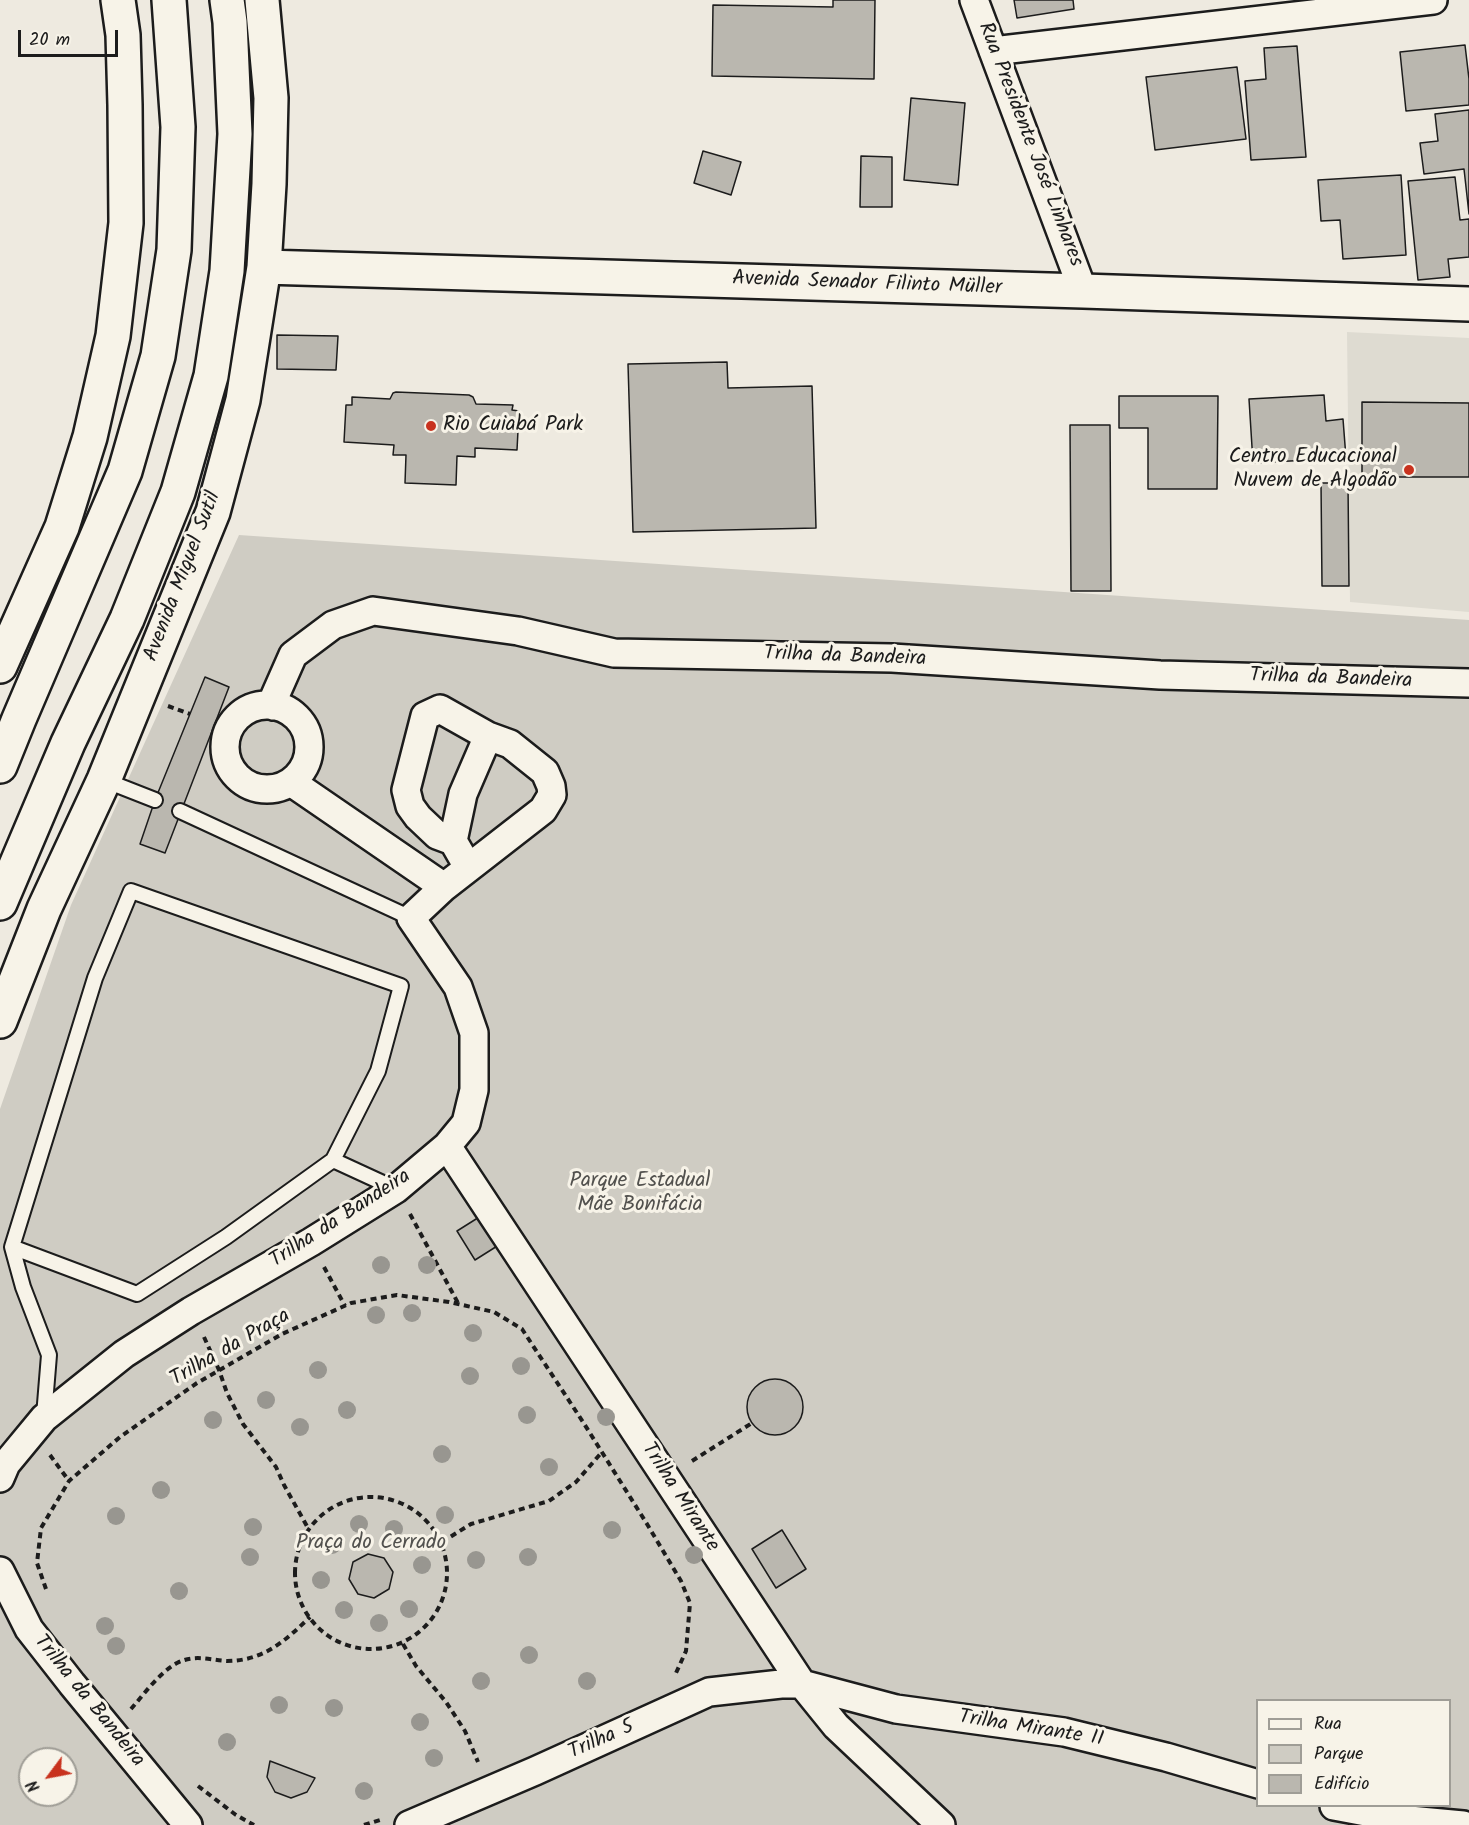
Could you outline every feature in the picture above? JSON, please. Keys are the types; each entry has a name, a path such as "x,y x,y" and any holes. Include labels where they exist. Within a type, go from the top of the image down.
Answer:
{"main road":[{"path":"0,666 62,527 90,437 112,336 126,223 123,35 118,0"},
{"path":"0,766 125,471 158,356 174,250 178,128 169,0"},
{"path":"0,903 68,743 127,619 178,492 211,376 227,271 235,134 227,0"},
{"name":"Avenida Miguel Sutil","path":"0,1021 44,909 104,780 213,512 243,400 264,267 269,184 271,98 262,0"},
{"name":"Avenida Senador Filinto Müller","path":"264,267 1469,304"}],"street":[{"name":"Rua Presidente José Linhares","path":"974,0 1083,291"},
{"path":"993,51 1433,0"},
{"name":"Trilha da Bandeira","path":"273,706 273,698 293,655 333,625 373,611 518,631 614,653 892,658 1160,675 1469,684"},
{"path":"264,705 273,706 282,707 298,719 308,735 309,754 302,772 291,782 269,790 251,787 235,776 226,760 225,740 221,728 246,710 264,705"},
{"path":"411,918 468,867 543,810 552,795 545,772 510,744 488,736 440,709 425,716 406,790 410,806 418,817 437,835 453,841 468,867"},
{"path":"453,841 464,794 488,736"},
{"path":"291,782 444,887"},
{"name":"Trilha da Bandeira","path":"0,1478 6,1464 44,1418 124,1354 191,1311 311,1242 396,1189 447,1146 466,1123 474,1090 474,1033 458,987 411,918"},
{"name":"Trilha Mirante","path":"447,1146 802,1684 836,1726 941,1825"},
{"name":"Trilha da Bandeira","path":"0,1571 29,1629 188,1825"},
{"name":"Trilha Mirante II","path":"802,1684 896,1709 1064,1732 1166,1757 1256,1784"},
{"name":"Trilha 5","path":"409,1825 709,1692 802,1684"},
{"path":"1339,1807 1408,1820 1462,1825"}],"lane":[{"path":"104,780 155,800"},
{"path":"180,811 411,918"},
{"path":"12,1247 137,1294 226,1237 333,1160 378,1071 401,986 131,891 95,978 12,1247 23,1287 49,1355 44,1418"},
{"path":"333,1160 396,1189"}],"path":[{"path":"396,1189 458,1303"},
{"path":"311,1242 345,1306"},
{"name":"Trilha da Praça","path":"48,1596 37,1563 41,1528 69,1482 120,1437 197,1383 282,1334 345,1306 397,1295 458,1303 494,1312 522,1329 602,1452 681,1581 690,1603 690,1622"},
{"path":"219,1370 227,1393 243,1424 276,1467 308,1528"},
{"path":"666,1478 752,1423"},
{"path":"442,1542 471,1524 549,1501 576,1482 602,1452"},
{"path":"379,1496 416,1510 442,1542 448,1581 434,1619 403,1644 363,1650 326,1636 300,1605 294,1565 308,1528 339,1503 379,1496"},
{"path":"129,1711 158,1679 178,1663 199,1657 228,1661 257,1656 282,1643 310,1617"},
{"path":"403,1644 416,1666 446,1702 465,1731 479,1764"},
{"path":"197,1784 236,1815 254,1825"}],"shaded area":[{"name":"Centro Educacional Nuvem de Algodão","path":"1347,332 1469,338 1469,612 1350,602"}],"green space":[{"name":"Parque Estadual Mãe Bonifácia","path":"239,535 1469,620 1469,1825 0,1825 0,1109 71,905"}],"building":[{"path":"833,0 875,0 874,79 712,76 713,5 833,7"},
{"path":"1014,0 1073,0 1074,9 1017,18"},
{"path":"1465,45 1469,105 1406,111 1400,52"},
{"path":"1297,46 1306,157 1251,160 1245,81 1266,79 1264,48"},
{"path":"1237,67 1246,139 1155,150 1146,77"},
{"path":"911,98 965,103 958,185 904,180"},
{"path":"1469,110 1469,214 1464,169 1424,174 1420,143 1438,141 1435,114"},
{"path":"703,151 741,162 731,195 694,183"},
{"path":"861,156 892,157 892,207 860,207"},
{"path":"1401,175 1406,255 1343,259 1340,220 1321,221 1318,180"},
{"path":"1455,177 1460,220 1469,219 1469,257 1448,259 1450,277 1418,280 1408,181"},
{"path":"277,335 338,336 336,370 277,369"},
{"path":"727,362 728,388 812,386 816,528 633,532 628,364"},
{"name":"Rio Cuiabá Park","path":"396,392 469,395 473,397 476,404 513,405 512,410 519,411 517,450 475,448 475,457 457,456 456,485 405,483 406,455 393,455 394,445 344,442 346,405 352,405 352,397 390,399"},
{"path":"1324,395 1326,421 1343,419 1346,458 1253,463 1249,399"},
{"path":"1119,396 1218,396 1217,489 1148,489 1148,428 1119,428"},
{"path":"1362,402 1469,403 1469,477 1362,477"},
{"path":"1070,425 1110,425 1111,591 1071,591"},
{"path":"1321,483 1348,483 1349,586 1322,586"},
{"path":"205,677 229,687 165,853 140,844 155,800"},
{"path":"484,1214 502,1243 475,1260 457,1231"},
{"path":"775,1379 786,1381 795,1387 801,1396 803,1407 801,1418 795,1427 786,1433 775,1435 764,1433 755,1427 749,1418 747,1407 749,1396 755,1387 764,1381"},
{"path":"782,1530 806,1569 776,1588 752,1549"},
{"path":"368,1554 384,1558 393,1572 389,1589 374,1598 358,1594 349,1579 353,1562"},
{"path":"270,1761 315,1778 307,1792 291,1798 275,1792 267,1777"}],"place":[{"name":"Rio Cuiabá Park","path":"431,426"},
{"name":"Centro Educacional Nuvem de Algodão","path":"1409,470"}],"park label":[{"name":"Praça do Cerrado","path":"371,1544"}]}
